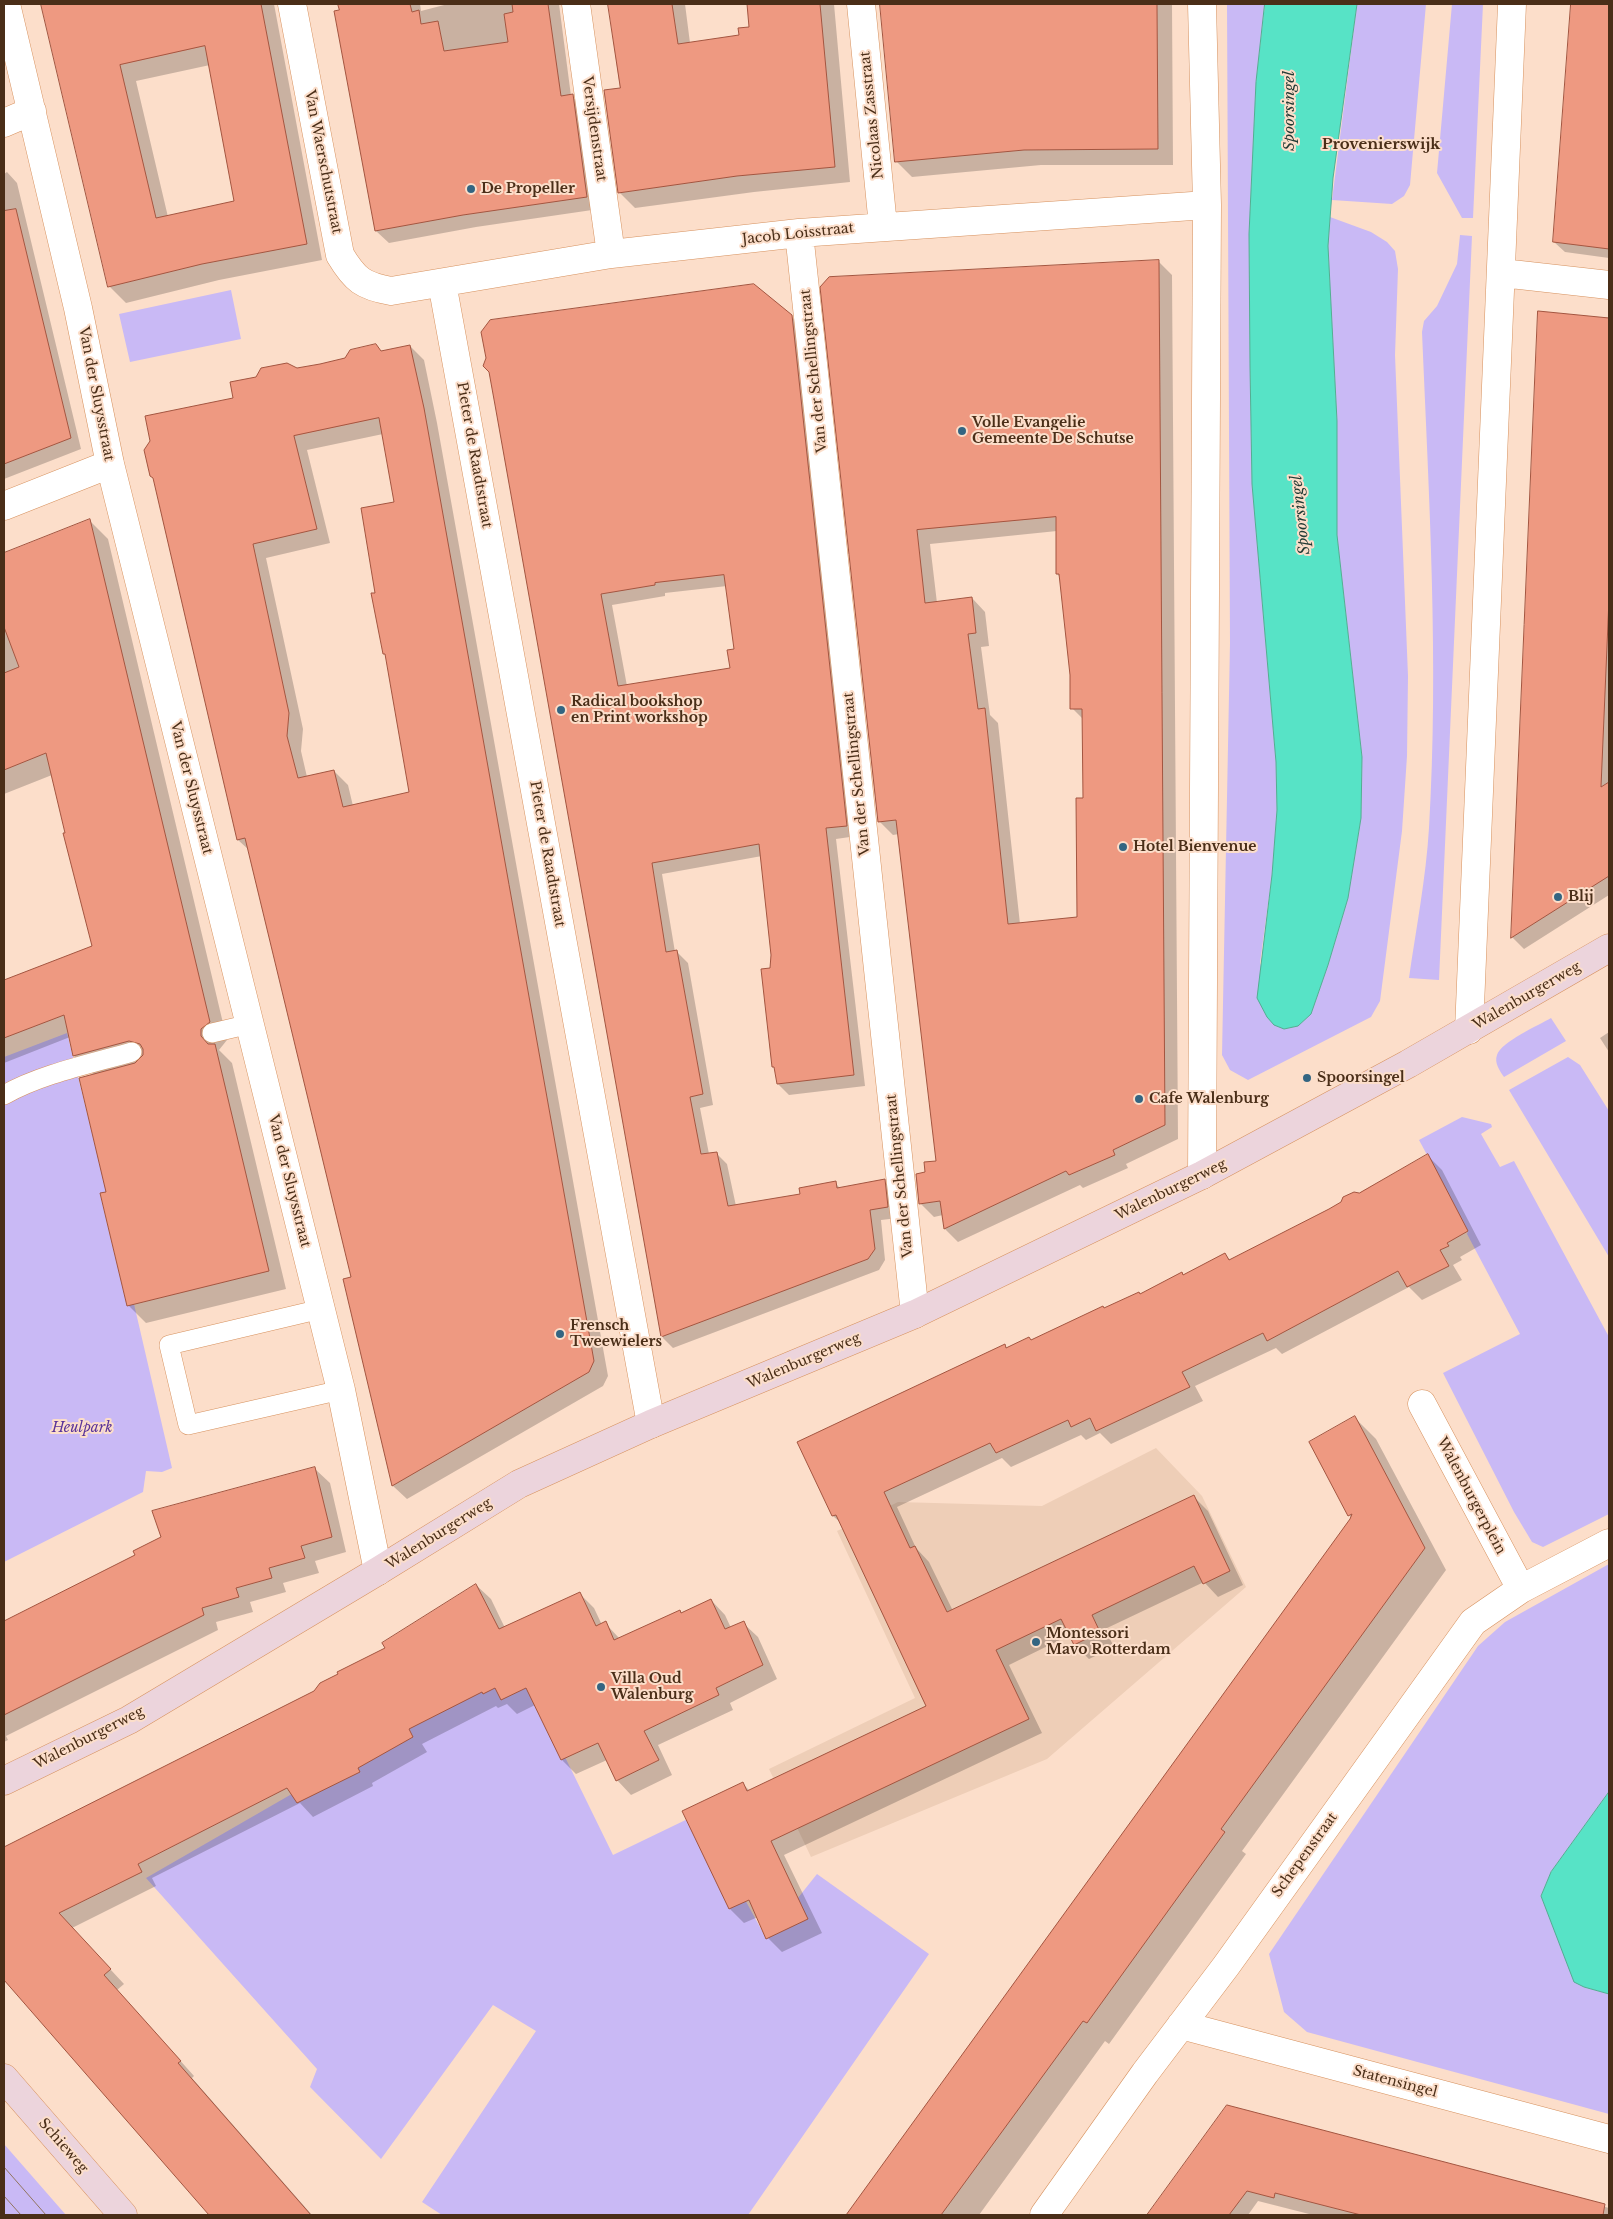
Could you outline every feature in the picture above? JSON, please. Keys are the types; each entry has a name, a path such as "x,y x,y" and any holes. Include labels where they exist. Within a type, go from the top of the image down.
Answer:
{"street":[{"name":"Van der Sluysstraat","path":"6,4 78,308 110,464 341,1390 378,1571"},
{"name":"Van Waerschutstraat","path":"292,4 340,255 350,271 370,287 391,292"},
{"name":"Versijdenstraat","path":"576,4 611,254"},
{"name":"Nicolaas Zasstraat","path":"861,4 883,226"},
{"path":"1202,4 1207,205 1202,1175"},
{"path":"1469,1030 1512,4"},
{"path":"4,123 32,111"},
{"name":"Jacob Loisstraat","path":"391,292 611,254 799,233 1207,205"},
{"name":"Van der Schellingstraat","path":"799,233 915,1314"},
{"path":"1502,273 1609,285"},
{"name":"Pieter de Raadtstraat","path":"442,283 651,1424"},
{"path":"4,506 110,464"},
{"name":"Walenburgerweg","path":"4,1781 129,1720 519,1484 651,1424 915,1314 1202,1175 1469,1030 1609,948"},
{"name":"Walenburgerplein","path":"1422,1404 1521,1589"},
{"name":"Schepenstraat","path":"1044,2215 1144,2073 1226,1966 1472,1622 1521,1589 1609,1543"},
{"name":"Statensingel","path":"1181,2025 1609,2139"},
{"name":"Schieweg","path":"4,2078 122,2215"}],"lane":[{"path":"212,1033 250,1024"},
{"path":"4,1095 75,1068 132,1052"},
{"path":"321,1310 169,1345 188,1425 341,1390"}],"shaded area":[{"name":"Montessori Mavo Rotterdam","path":"1156,1448 1202,1496 1246,1587 1047,1759 811,1857 769,1769 915,1698 837,1531 898,1502 1042,1506"}],"green space":[{"path":"1227,4 1265,4 1256,82 1249,234 1250,366 1252,484 1276,762 1277,810 1272,875 1260,963 1284,1029 1298,1026 1311,1014 1348,898 1361,818 1362,757 1337,535 1337,421 1328,246 1330,217 1371,232 1387,242 1395,251 1398,269 1395,355 1408,676 1407,756 1402,831 1380,1001 1371,1017 1248,1080 1230,1070 1222,1055 1230,643"},
{"path":"1357,4 1426,4 1410,185 1404,196 1392,204 1332,200"},
{"path":"1452,4 1483,4 1473,218 1462,218 1437,173"},
{"path":"1460,235 1472,236 1439,980 1409,978 1428,847 1432,766 1432,580 1422,332 1424,321 1437,306 1457,264"},
{"path":"231,290 241,339 130,362 119,314"},
{"path":"1551,1018 1566,1041 1504,1077 1496,1061 1500,1050 1513,1039"},
{"name":"Heulpark","path":"67,1033 107,1192 100,1194 127,1305 134,1304 172,1468 162,1472 146,1471 143,1492 4,1562 4,1057"},
{"path":"1568,1057 1580,1065 1609,1111 1609,1257 1509,1090"},
{"path":"1462,1117 1491,1124 1492,1127 1481,1134 1500,1167 1514,1161 1609,1337 1609,1514 1543,1547 1532,1542 1514,1512 1443,1373 1520,1334 1419,1140"},
{"path":"1609,1564 1609,1792 1551,1872 1541,1896 1584,1987 1609,1994 1609,2114 1307,2032 1284,2012 1269,1954 1478,1646 1505,1622"},
{"path":"519,1663 613,1855 698,1814 766,1938 817,1874 929,1954 748,2215 442,2215 422,2202 536,2031 493,2005 381,2159 310,2087 317,2069 146,1878"},
{"path":"4,2144 66,2215 4,2215"}],"water":[{"path":"1265,4 1357,4 1333,178 1328,246 1337,421 1337,535 1362,757 1361,818 1348,898 1311,1014 1298,1026 1284,1029 1274,1025 1267,1017 1257,998 1272,875 1277,810 1276,762 1252,484 1250,366 1249,234 1256,82"},
{"path":"1609,1792 1609,1994 1574,1982 1541,1896 1551,1872"}],"building":[{"path":"41,4 261,4 307,244 202,264 108,287","holes":["205,46 234,201 156,218 120,65"]},
{"path":"338,4 410,4 412,12 419,10 421,24 438,21 444,51 508,42 504,14 513,12 512,4 548,4 561,96 573,94 587,197 463,215 375,231 334,11 339,10"},
{"path":"608,4 672,4 678,44 739,35 738,28 749,27 747,4 820,4 835,167 737,176 618,193 604,90 620,88"},
{"path":"880,4 1157,4 1158,149 1024,150 895,162"},
{"path":"1571,4 1609,4 1609,249 1553,242"},
{"path":"16,209 71,438 4,464 4,211"},
{"path":"1159,260 1165,1125 1113,1150 1115,1155 1069,1175 1066,1171 944,1229 940,1201 919,1204 916,1174 925,1172 924,1162 936,1161 896,820 878,822 820,287 829,277","holes":["1056,517 1056,574 1059,574 1070,675 1070,709 1082,709 1083,798 1076,798 1077,917 1008,924 985,708 978,709 968,634 976,633 972,597 925,603 917,530"]},
{"path":"754,284 792,315 847,826 826,828 854,1075 777,1084 774,1067 772,1067 761,969 770,968 771,955 759,844 652,863 666,952 677,950 703,1094 690,1097 701,1154 717,1152 728,1206 800,1194 799,1188 836,1181 837,1188 885,1179 888,1207 870,1210 875,1249 868,1259 661,1337 489,372 483,366 486,358 481,332 490,320","holes":["724,575 734,649 727,650 730,668 618,686 601,594 655,585 655,583"]},
{"path":"1538,311 1609,318 1609,599 1601,787 1609,782 1609,876 1511,938"},
{"path":"376,344 381,351 410,345 424,408 594,1361 589,1372 392,1486 343,1279 351,1277 245,838 237,840 153,478 150,476 144,450 150,441 145,416 233,398 230,382 256,377 261,368 287,363 297,368 320,364 345,358 350,350","holes":["379,418 394,502 361,508 375,593 371,593 383,654 385,654 409,792 343,807 334,770 298,778 287,736 289,713 253,544 317,529 294,436"]},
{"path":"90,519 210,1022 201,1029 201,1036 208,1044 215,1044 269,1271 127,1306 100,1193 106,1192 79,1078 135,1063 143,1055 143,1049 140,1044 129,1041 73,1056 64,1015 4,1038 4,980 92,946 63,833 65,833 46,753 4,770 4,673 19,667 4,627 4,553"},
{"path":"1428,1154 1468,1231 1447,1243 1449,1246 1440,1250 1449,1266 1407,1287 1398,1271 1267,1341 1263,1333 1182,1372 1190,1387 1096,1431 1090,1418 1071,1427 1068,1420 996,1453 990,1443 884,1492 910,1548 915,1546 947,1612 1194,1495 1230,1571 1203,1584 1194,1566 1092,1615 1100,1632 1074,1645 1061,1619 996,1650 1029,1719 771,1841 808,1919 766,1939 749,1900 729,1909 682,1811 743,1782 747,1791 926,1706 836,1515 832,1516 797,1442 1005,1344 1006,1348 1029,1337 1031,1340 1103,1306 1104,1308 1139,1292 1140,1294 1182,1272 1183,1275 1225,1253 1229,1260 1329,1209 1341,1202 1343,1197 1354,1192 1359,1193"},
{"path":"1355,1416 1425,1548 1221,1829 1225,1832 1087,2023 1083,2021 941,2215 846,2215 1350,1519 1352,1514 1348,1516 1309,1442"},
{"path":"315,1467 332,1537 301,1546 305,1558 269,1568 272,1578 236,1588 239,1597 202,1608 204,1615 4,1715 4,1621 135,1555 133,1551 161,1537 152,1511"},
{"path":"476,1584 499,1629 580,1592 596,1626 606,1621 614,1640 680,1610 681,1613 711,1599 725,1629 744,1621 763,1665 716,1688 719,1695 644,1731 659,1760 616,1781 598,1743 561,1760 526,1688 501,1700 495,1688 483,1694 482,1692 409,1729 413,1737 358,1768 360,1772 297,1803 287,1788 138,1864 142,1872 59,1913 111,1969 104,1975 181,2061 178,2063 311,2215 209,2215 4,1980 4,1847 314,1691 320,1683 338,1674 337,1672 385,1648 382,1643"},
{"path":"1227,2105 1605,2204 1603,2215 1361,2215 1275,2193 1274,2198 1247,2191 1229,2215 1147,2215"}],"tram line":[{"path":"4,2167 46,2215"},
{"path":"4,2196 21,2215"}],"place":[{"name":"De Propeller","path":"471,189"},
{"name":"Volle Evangelie Gemeente De Schutse","path":"962,431"},
{"name":"Radical bookshop en Print workshop","path":"561,710"},
{"name":"Hotel Bienvenue","path":"1123,847"},
{"name":"Blij","path":"1558,897"},
{"name":"Spoorsingel","path":"1307,1078"},
{"name":"Cafe Walenburg","path":"1139,1099"},
{"name":"Frensch Tweewielers","path":"560,1334"},
{"name":"Montessori Mavo Rotterdam","path":"1036,1642"},
{"name":"Villa Oud Walenburg","path":"601,1687"}],"district":[{"name":"Provenierswijk","path":"1381,145"}]}
